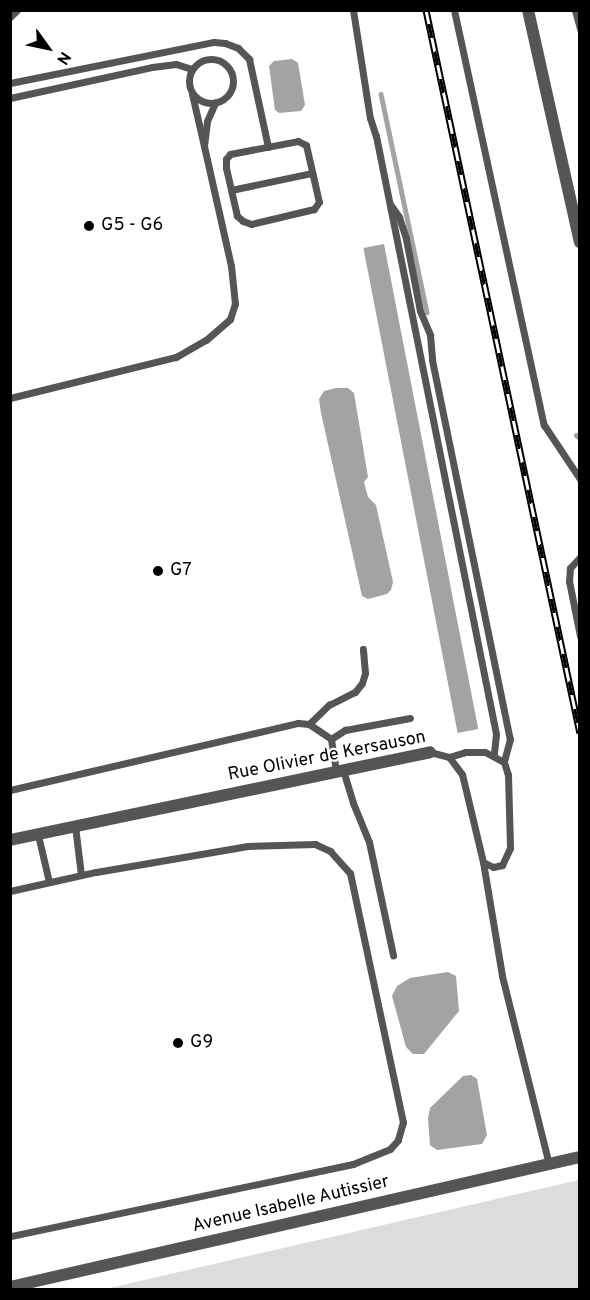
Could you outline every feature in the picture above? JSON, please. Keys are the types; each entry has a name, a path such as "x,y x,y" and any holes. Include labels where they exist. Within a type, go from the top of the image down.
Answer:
{"street":[{"path":"528,10 579,242"},
{"name":"Rue Olivier de Kersauson","path":"10,840 430,752"},
{"name":"Avenue Isabelle Autissier","path":"10,1287 579,1157"}],"lane":[{"path":"10,16 17,10"},
{"path":"353,10 363,81 496,734 494,754"},
{"path":"454,10 544,425 579,479"},
{"path":"575,10 579,29"},
{"path":"10,83 214,42 225,43 238,48 249,59 268,147"},
{"path":"10,398 176,357 207,340 230,319 235,304 231,266 188,81 191,69 201,60 213,58 225,63 233,74 233,86 226,97 215,103 202,102 192,93"},
{"path":"10,98 152,67 176,64 191,69"},
{"path":"204,146 207,120 215,103"},
{"path":"298,141 306,145 312,173 319,202 314,209 251,224 237,216 226,159 230,154 298,141"},
{"path":"231,190 312,173"},
{"path":"387,199 399,217 420,311 430,335 434,370 510,739 504,762 508,775 510,848 502,865 494,867 483,862"},
{"path":"579,557 570,568 569,581 579,636"},
{"path":"309,724 329,705 355,692 362,683 365,673 363,649"},
{"path":"331,740 345,730 410,718"},
{"path":"10,790 298,723 309,724 331,740 339,771 369,842 393,955"},
{"name":"Rue Olivier de Kersauson","path":"430,752 449,758 462,774 483,862 502,976 549,1164"},
{"path":"449,758 465,752 494,754 504,762"},
{"path":"75,826 81,875"},
{"path":"38,835 49,882"},
{"path":"10,891 81,875 248,846 315,844 330,850 350,873 403,1122 402,1130 390,1149 353,1164 10,1236"}],"shaded area":[{"path":"292,59 298,63 305,105 301,111 279,113 275,110 269,66 274,61"},
{"path":"384,244 478,729 458,733 363,248"},
{"path":"348,388 354,393 368,477 364,482 368,497 376,505 393,582 387,594 368,599 362,596 321,413 319,399 324,391"},
{"path":"448,972 456,976 459,1011 424,1054 413,1054 406,1047 392,996 397,986 410,978"},
{"path":"471,1075 477,1079 487,1135 482,1144 437,1150 430,1145 428,1118 430,1108 463,1076"},
{"path":"579,1180 579,1289 105,1289 505,1197"}],"waterway":[{"path":"381,94 427,312"},
{"path":"576,435 580,438"}],"railway":[{"path":"426,10 580,733"}],"place":[{"name":"G5 - G6","path":"89,226"},
{"name":"G7","path":"158,571"},
{"name":"G9","path":"178,1043"}]}
